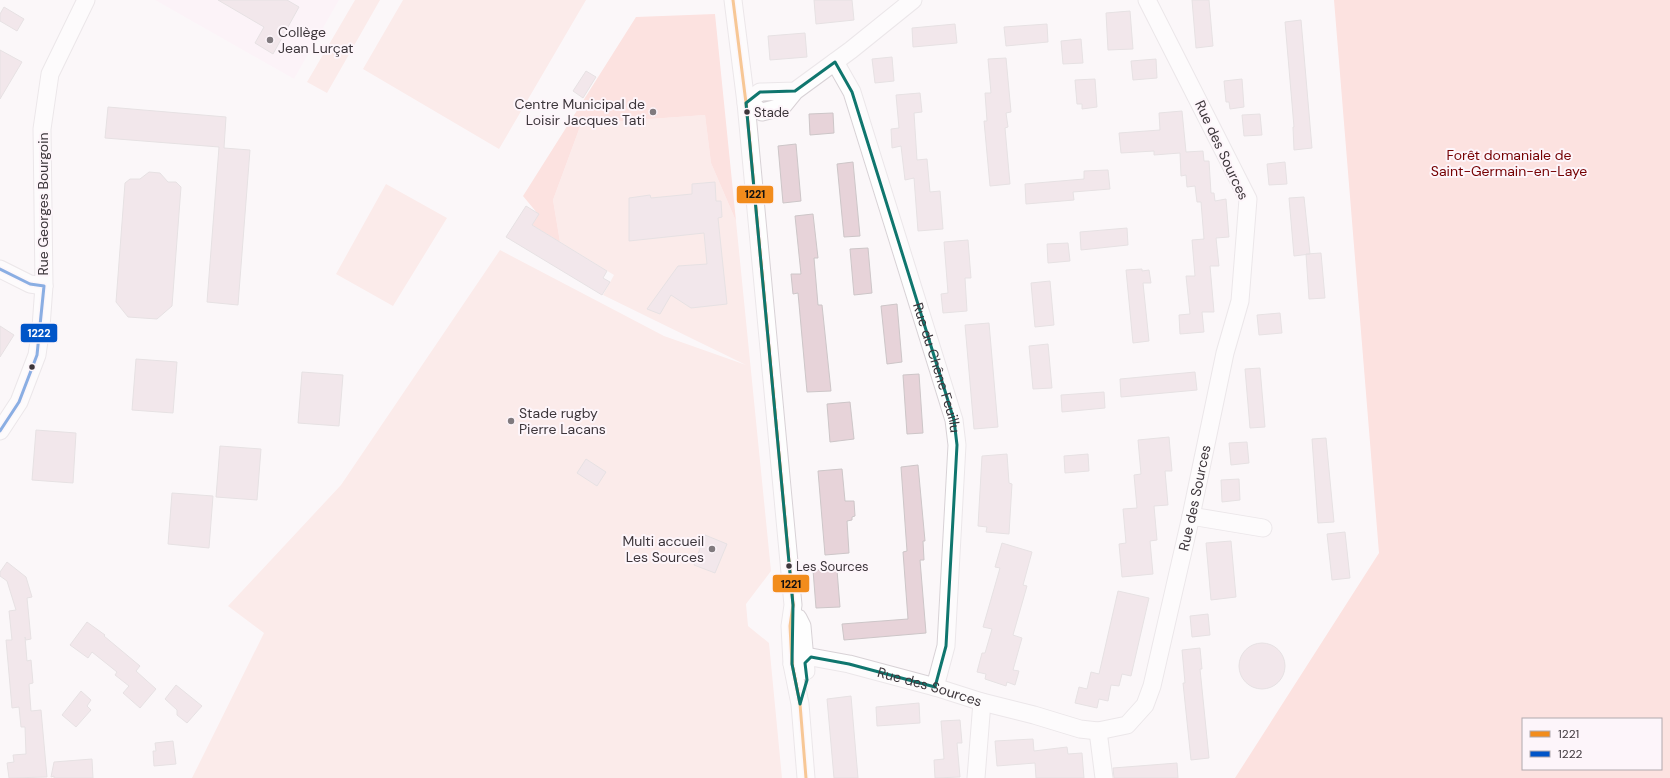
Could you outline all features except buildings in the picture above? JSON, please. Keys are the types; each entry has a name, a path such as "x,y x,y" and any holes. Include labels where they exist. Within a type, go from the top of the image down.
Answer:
{"street":[{"name":"Rue Georges Bourgoin","path":"0,431 19,402 37,355 44,286 42,129 50,74 86,0"},
{"path":"733,0 746,103 792,605 790,626 799,664 807,680 800,704 806,778"},
{"path":"746,103 760,92 795,91 835,62 913,0"},
{"name":"Rue des Sources","path":"799,664 811,657 849,664 1080,729 1098,731 1127,725 1145,705 1152,686 1191,516 1225,354 1240,301 1248,199 1147,0"},
{"name":"Rue du Chêne Feuillu","path":"835,62 852,92 954,420 957,445 946,646 935,687"},
{"path":"0,269 30,284 44,286"},
{"path":"1191,516 1263,528"},
{"path":"976,778 982,702"},
{"path":"1098,731 1104,778"}],"highlighted area":[{"path":"835,62 852,92 954,420 957,445 946,646 935,687 849,664 811,657 805,663 807,680 800,704 792,664 793,605 746,103 760,92 795,91"}],"shaded area":[{"name":"Collège Jean Lurçat","path":"155,0 339,0 294,79"},
{"path":"355,0 380,0 327,93 307,82"},
{"path":"403,0 586,0 499,149 363,69"},
{"path":"705,115 711,163 736,221 771,571 746,604 748,626 769,643 782,778 192,778 264,633 228,606 341,485 500,250 664,336 746,365 603,295 614,275 560,242 553,200 581,124"},
{"path":"386,184 447,218 393,306 336,274"}],"green space":[{"name":"Forêt domaniale de Saint-Germain-en-Laye","path":"1334,0 1670,0 1670,778 1235,778 1379,553"},
{"path":"715,14 736,221 711,163 705,115 581,124 553,200 560,242 532,225 538,214 523,196 636,17"}],"transit line":[{"name":"1221","path":"733,0 746,103 793,605 790,626 792,664 800,704 806,778"},
{"name":"1222","path":"0,269 30,284 44,286"},
{"name":"1222","path":"0,431 19,402 37,355 44,286"}],"place":[{"name":"Collège Jean Lurçat","path":"270,40"},
{"name":"Centre Municipal de Loisir Jacques Tati","path":"653,112"},
{"name":"Stade","path":"747,112"},
{"name":"Stade rugby Pierre Lacans","path":"511,421"},
{"name":"Multi accueil Les Sources","path":"712,549"},
{"name":"Les Sources","path":"789,566"}]}
